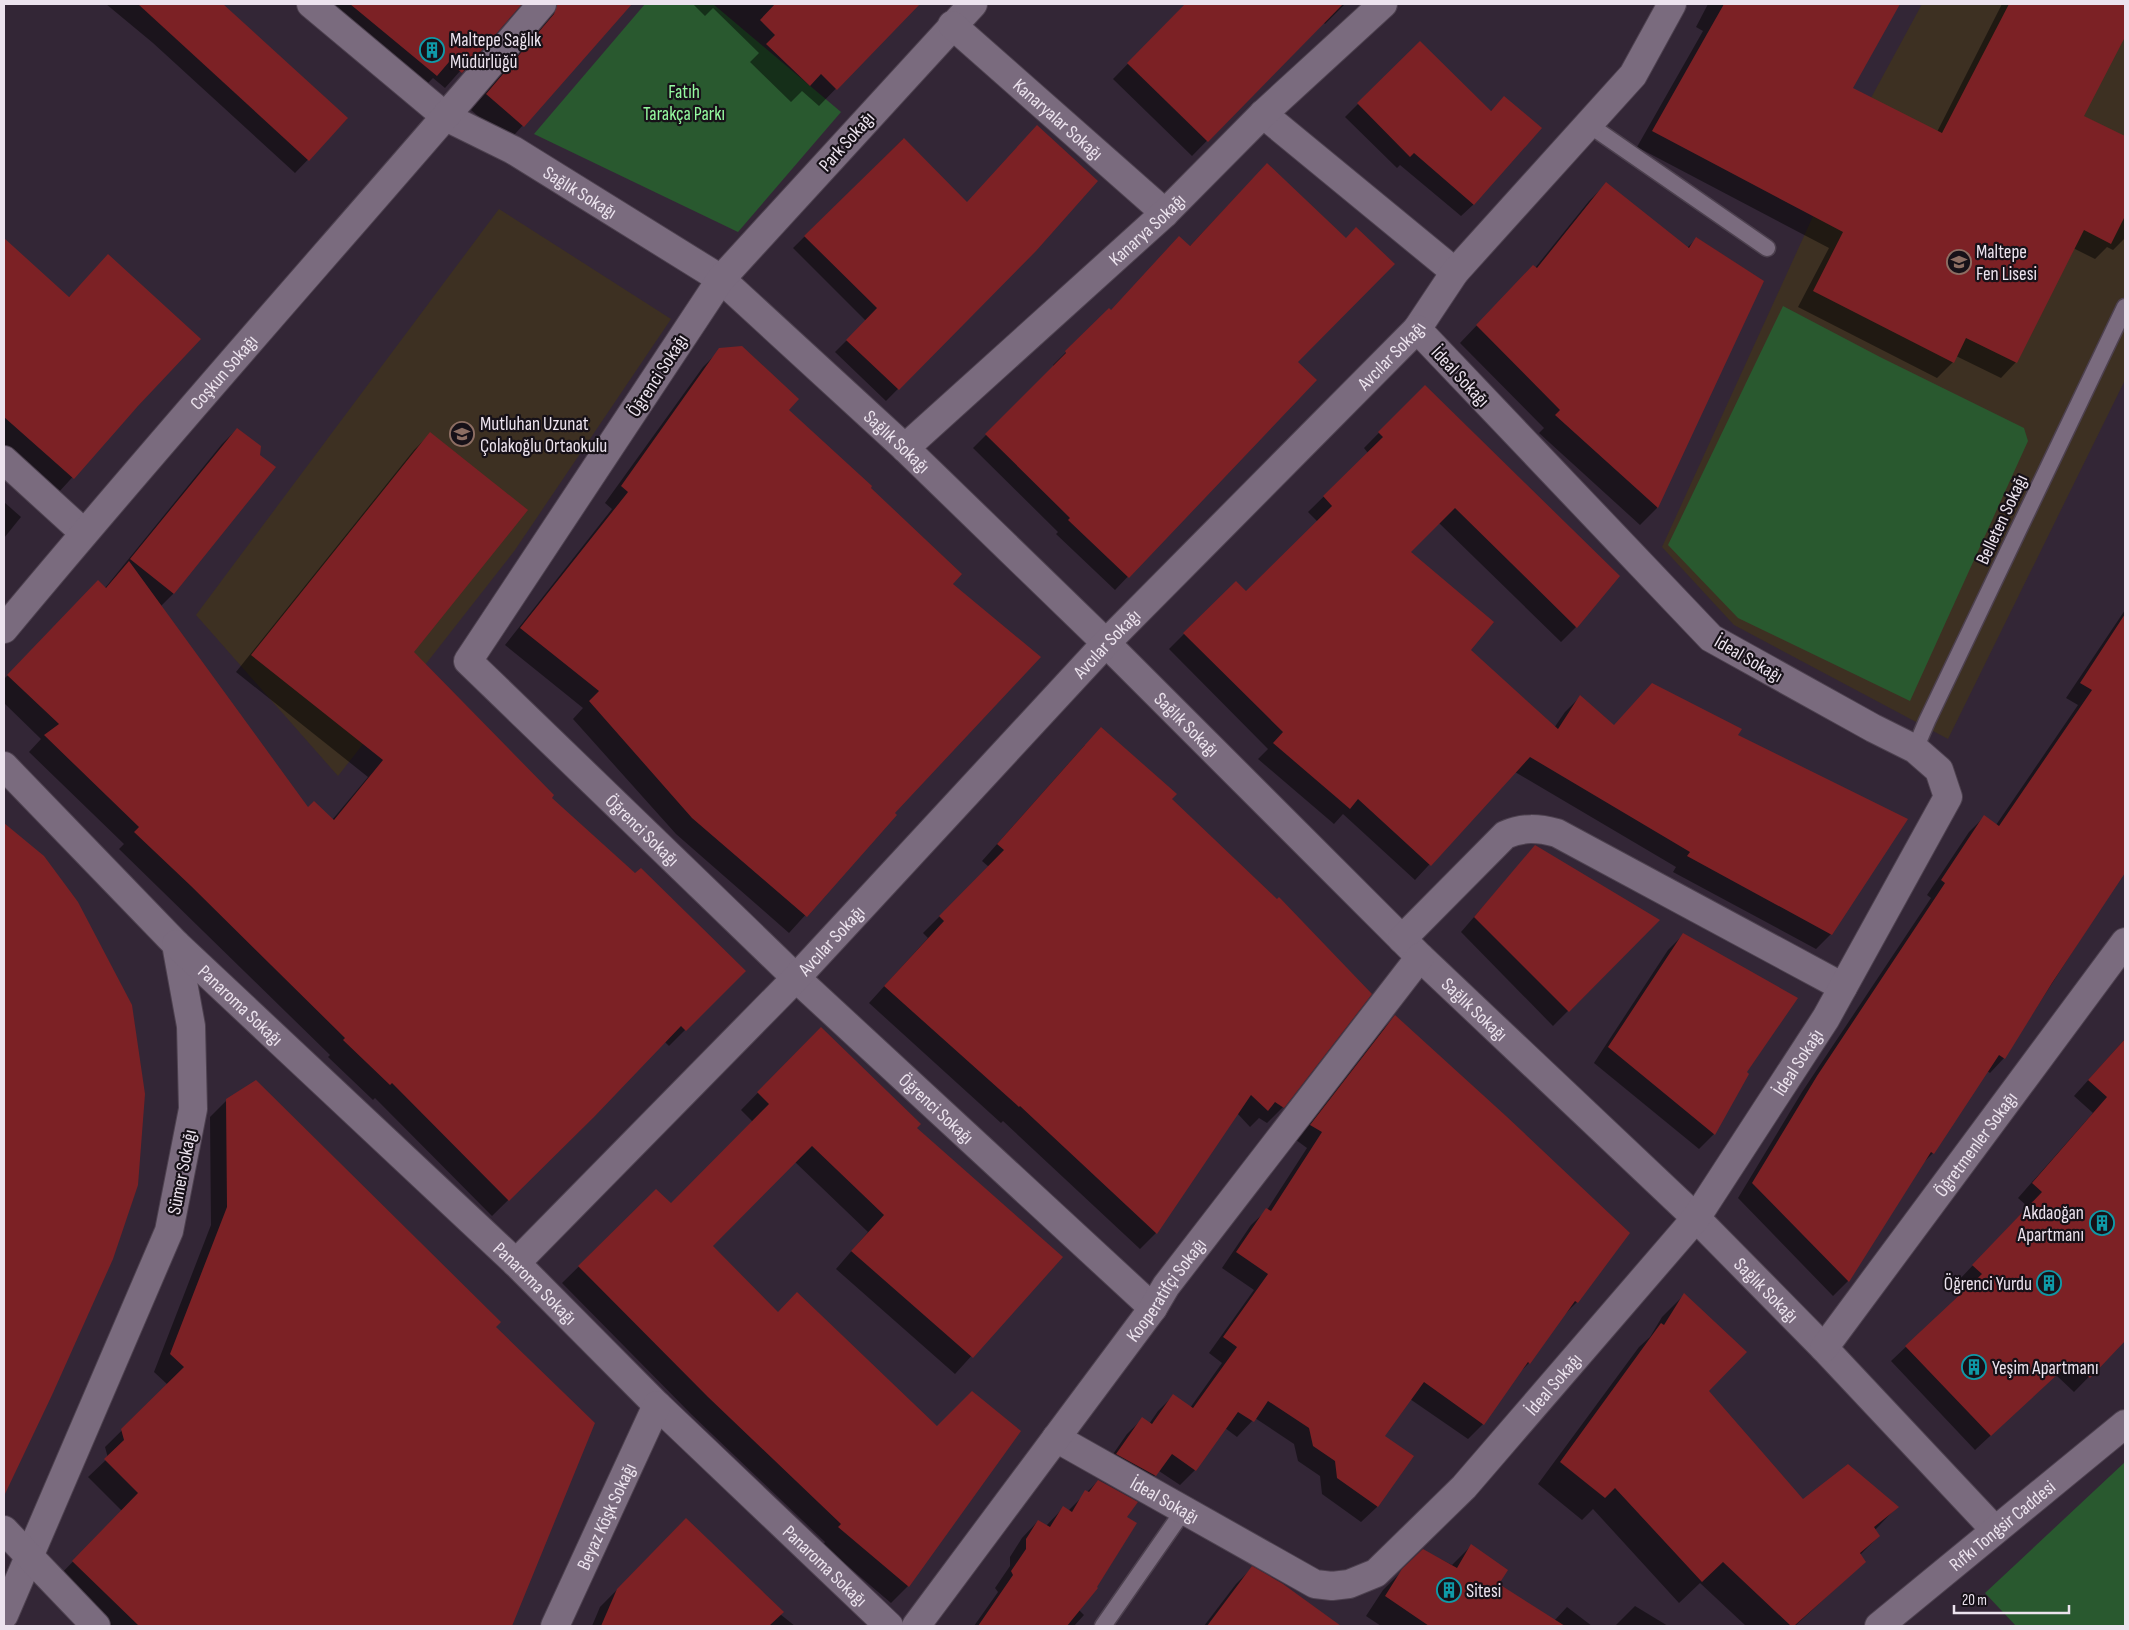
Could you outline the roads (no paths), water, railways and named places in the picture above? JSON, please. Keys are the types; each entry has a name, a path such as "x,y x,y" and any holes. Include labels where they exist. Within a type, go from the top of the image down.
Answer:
{"street":[{"name":"Sağlık Sokağı","path":"311,4 446,117 514,150 721,279 905,448 1106,643 1411,948 1696,1218 1824,1348 1995,1530"},
{"name":"Coşkun Sokağı","path":"4,629 84,533 542,4"},
{"name":"Park Sokağı","path":"721,279 973,4"},
{"name":"Kanarya Sokağı","path":"905,448 1165,213 1263,114 1383,4"},
{"name":"Avcılar Sokağı","path":"516,1263 796,978 1106,643 1417,329 1455,272 1632,75 1672,4"},
{"name":"Kanaryalar Sokağı","path":"952,25 1165,213"},
{"path":"1263,114 1455,272"},
{"name":"Öğrenci Sokağı","path":"721,279 468,661 796,978 1153,1308"},
{"name":"İdeal Sokağı","path":"1056,1438 1315,1584 1332,1586 1350,1584 1376,1573 1464,1487 1696,1218 1826,1018 1948,797 1939,770 1915,749 1873,728 1711,638 1417,329"},
{"path":"4,460 84,533"},
{"path":"4,766 176,944"},
{"name":"Kooperatifçi Sokağı","path":"916,1626 1153,1308 1166,1286 1411,948 1504,835 1524,828 1541,828 1557,833 1843,987"},
{"name":"Öğretmenler Sokağı","path":"1824,1348 2125,942"},
{"name":"Panaroma Sokağı","path":"176,944 516,1263 657,1405 888,1626"},
{"name":"Sümer Sokağı","path":"4,1615 169,1231 193,1109 191,1026 176,944"},
{"name":"Beyaz Köşk Sokağı","path":"555,1626 657,1405"},
{"name":"Rıfkı Tongsir Caddesi","path":"1879,1626 2125,1424"},
{"path":"4,1530 96,1626"}],"lane":[{"path":"1588,124 1767,248"},
{"name":"Belleten Sokağı","path":"1915,749 2125,307"},
{"path":"1103,1626 1184,1510"}],"place":[{"name":"Maltepe Sağlık Müdürlüğü","path":"432,50"},
{"name":"Maltepe Fen Lisesi","path":"1959,262"},
{"name":"Mutluhan Uzunat Çolakoğlu Ortaokulu","path":"462,434"},
{"name":"Akdaoğan Apartmanı","path":"2102,1223"},
{"name":"Öğrenci Yurdu","path":"2049,1283"},
{"name":"Yeşim Apartmanı","path":"1974,1367"},
{"name":"Sitesi","path":"1449,1590"}],"park label":[{"name":"Fatıh Tarakça Parkı","path":"684,102"}]}
